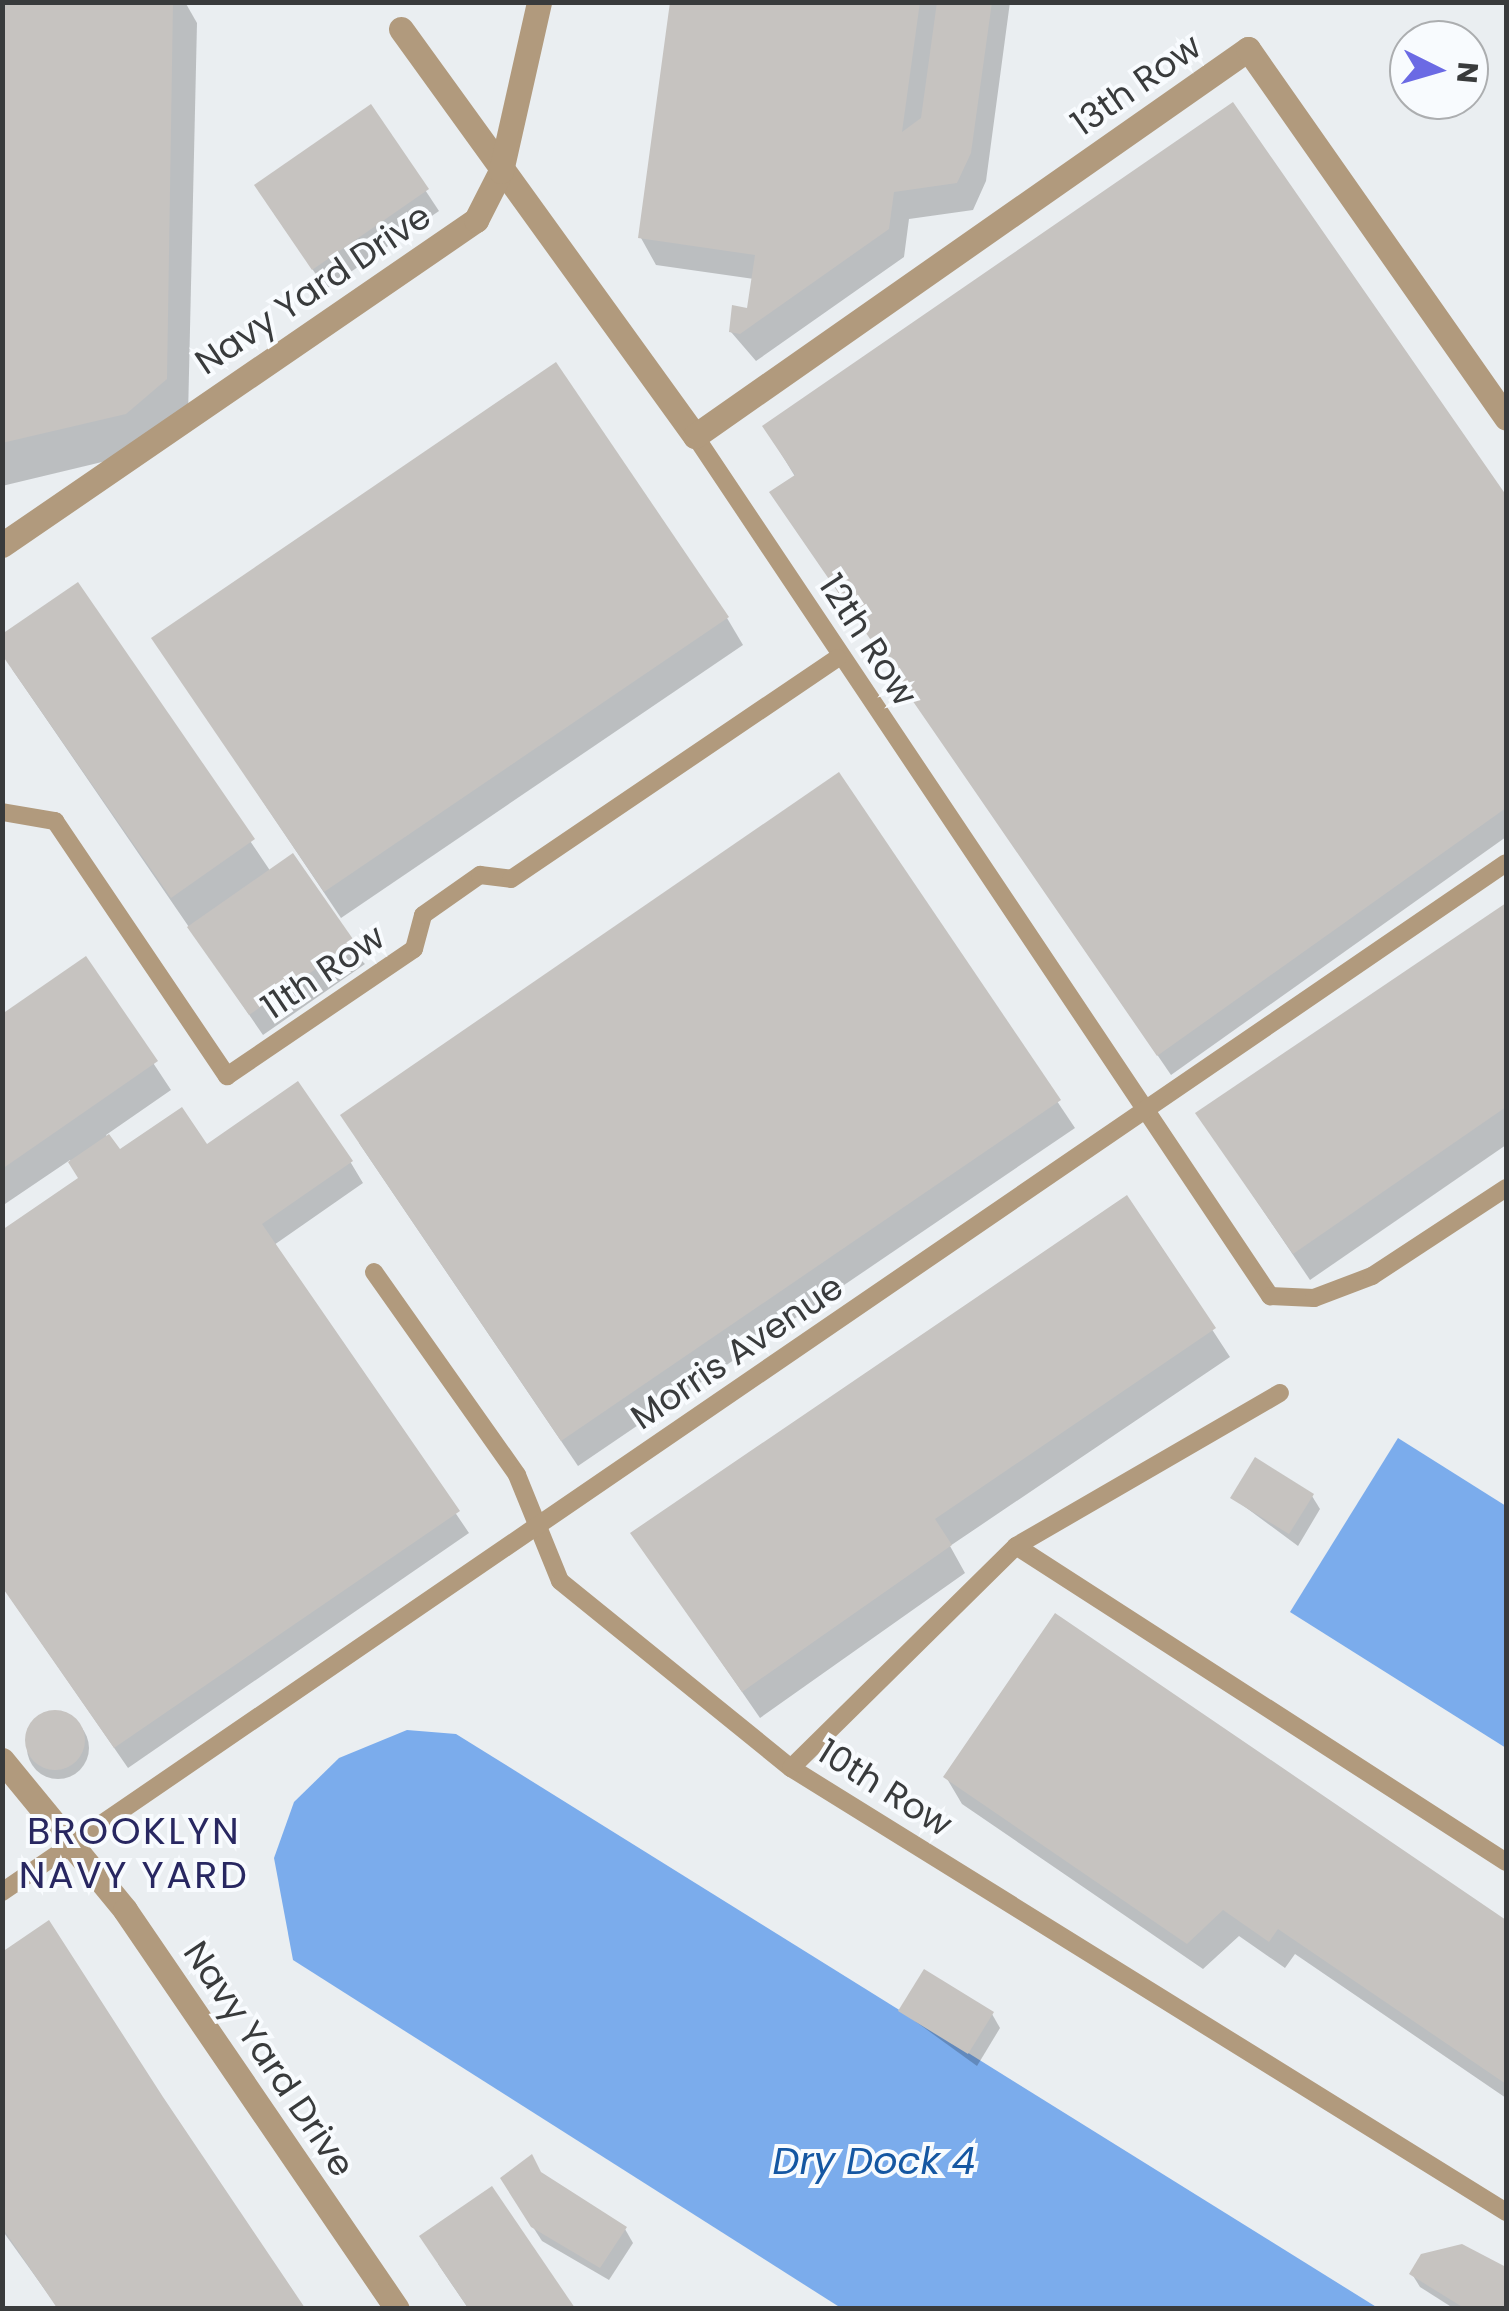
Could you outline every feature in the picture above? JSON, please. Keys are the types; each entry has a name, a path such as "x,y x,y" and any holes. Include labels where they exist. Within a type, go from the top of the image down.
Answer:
{"street":[{"name":"Navy Yard Drive","path":"2,545 476,220 501,171 539,2"},
{"name":"12th Row","path":"401,29 695,436"},
{"name":"13th Row","path":"695,436 1248,49 1506,418"},
{"name":"Navy Yard Drive","path":"2,1760 72,1844 397,2308"}],"lane":[{"name":"12th Row","path":"695,436 837,658 1270,1296 1314,1298 1372,1276 1506,1188"},
{"name":"11th Row","path":"2,812 55,821 227,1076 414,949 423,914 480,875 511,879 837,658"},
{"name":"Morris Avenue","path":"2,1892 539,1522 1146,1114 1506,863"},
{"name":"10th Row","path":"374,1272 517,1475 560,1581 791,1768 1506,2212"},
{"path":"791,1768 1016,1546 1280,1393"},
{"path":"1016,1546 1506,1862"}],"water":[{"path":"1398,1438 1506,1506 1506,1748 1290,1612"},
{"name":"Dry Dock 4","path":"407,1730 456,1734 1378,2308 841,2308 293,1960 274,1858 294,1802 339,1758"}],"building":[{"path":"2,2 173,2 167,379 126,414 2,443"},
{"path":"670,2 920,2 902,132 921,118 937,2 992,2 971,153 957,183 894,192 889,229 740,334 729,332 732,305 747,308 755,255 638,238"},
{"path":"1233,102 1506,495 1506,808 1157,1056 769,492 795,475 762,426"},
{"path":"371,104 429,189 312,270 254,185"},
{"path":"556,362 729,617 324,892 151,638"},
{"path":"78,582 255,839 171,898 2,655 2,634"},
{"path":"839,772 1061,1100 561,1441 340,1115"},
{"path":"293,853 355,942 249,1015 187,927"},
{"path":"1506,903 1506,1107 1293,1254 1195,1113"},
{"path":"86,956 158,1061 2,1169 2,1014"},
{"path":"298,1081 353,1161 262,1224 460,1511 114,1748 2,1587 2,1230 78,1178 68,1162 109,1134 120,1149 182,1107 207,1144"},
{"path":"1127,1195 1216,1328 935,1519 952,1545 742,1692 630,1533"},
{"path":"1255,1457 1314,1494 1289,1534 1230,1498"},
{"path":"1055,1613 1506,1920 1506,2084 1278,1929 1269,1942 1223,1910 1187,1944 943,1777"},
{"path":"55,1710 76,1719 85,1740 76,1761 55,1770 34,1761 25,1740 34,1719"},
{"path":"49,1920 305,2308 57,2308 2,2227 2,1952"},
{"path":"924,1969 994,2012 968,2054 898,2011"},
{"path":"532,2154 541,2172 627,2227 600,2268 531,2227 500,2178"},
{"path":"492,2186 575,2308 468,2308 419,2236"},
{"path":"1462,2244 1506,2267 1506,2308 1464,2308 1409,2274 1421,2254"}],"district":[{"name":"BROOKLYN NAVY YARD","path":"134,1853"}]}
